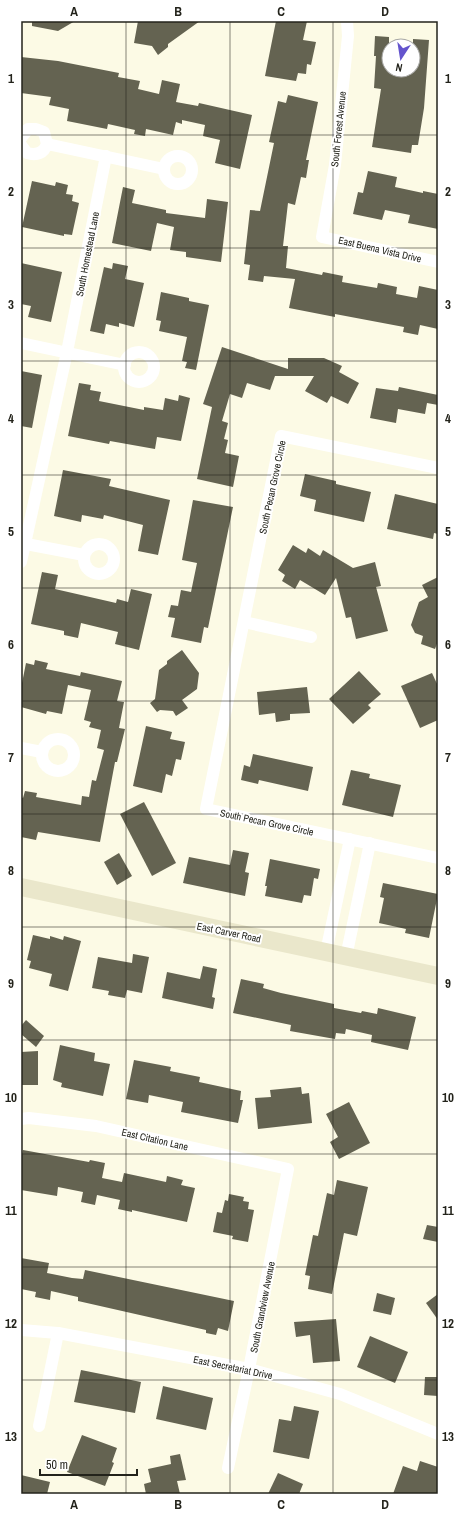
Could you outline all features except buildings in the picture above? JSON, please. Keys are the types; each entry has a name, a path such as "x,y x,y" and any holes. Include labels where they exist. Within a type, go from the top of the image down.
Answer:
{"street":[{"name":"South Forest Avenue","path":"322,236 335,165 348,36 347,21"},
{"path":"21,138 28,129 36,128 44,132 47,144 43,151 36,155 27,154 21,145"},
{"path":"47,144 164,169"},
{"name":"South Homestead Lane","path":"21,562 23,543 67,352 106,156"},
{"name":"East Buena Vista Drive","path":"322,236 438,262"},
{"path":"21,343 125,365"},
{"name":"South Pecan Grove Circle","path":"438,468 282,436 206,809 438,858"},
{"path":"23,543 84,556"},
{"path":"244,622 311,637"},
{"path":"21,748 42,752"},
{"path":"326,952 350,839"},
{"path":"346,957 370,843"},
{"name":"East Carver Road","path":"21,887 438,976"},
{"path":"338,897 358,901"},
{"name":"East Citation Lane","path":"21,1119 29,1118 96,1126 288,1169"},
{"name":"South Grandview Avenue","path":"228,1468 250,1369 288,1169"},
{"name":"East Secretariat Drive","path":"21,1330 58,1333 250,1369 340,1394 438,1434"},
{"path":"39,1426 58,1333"}]}
